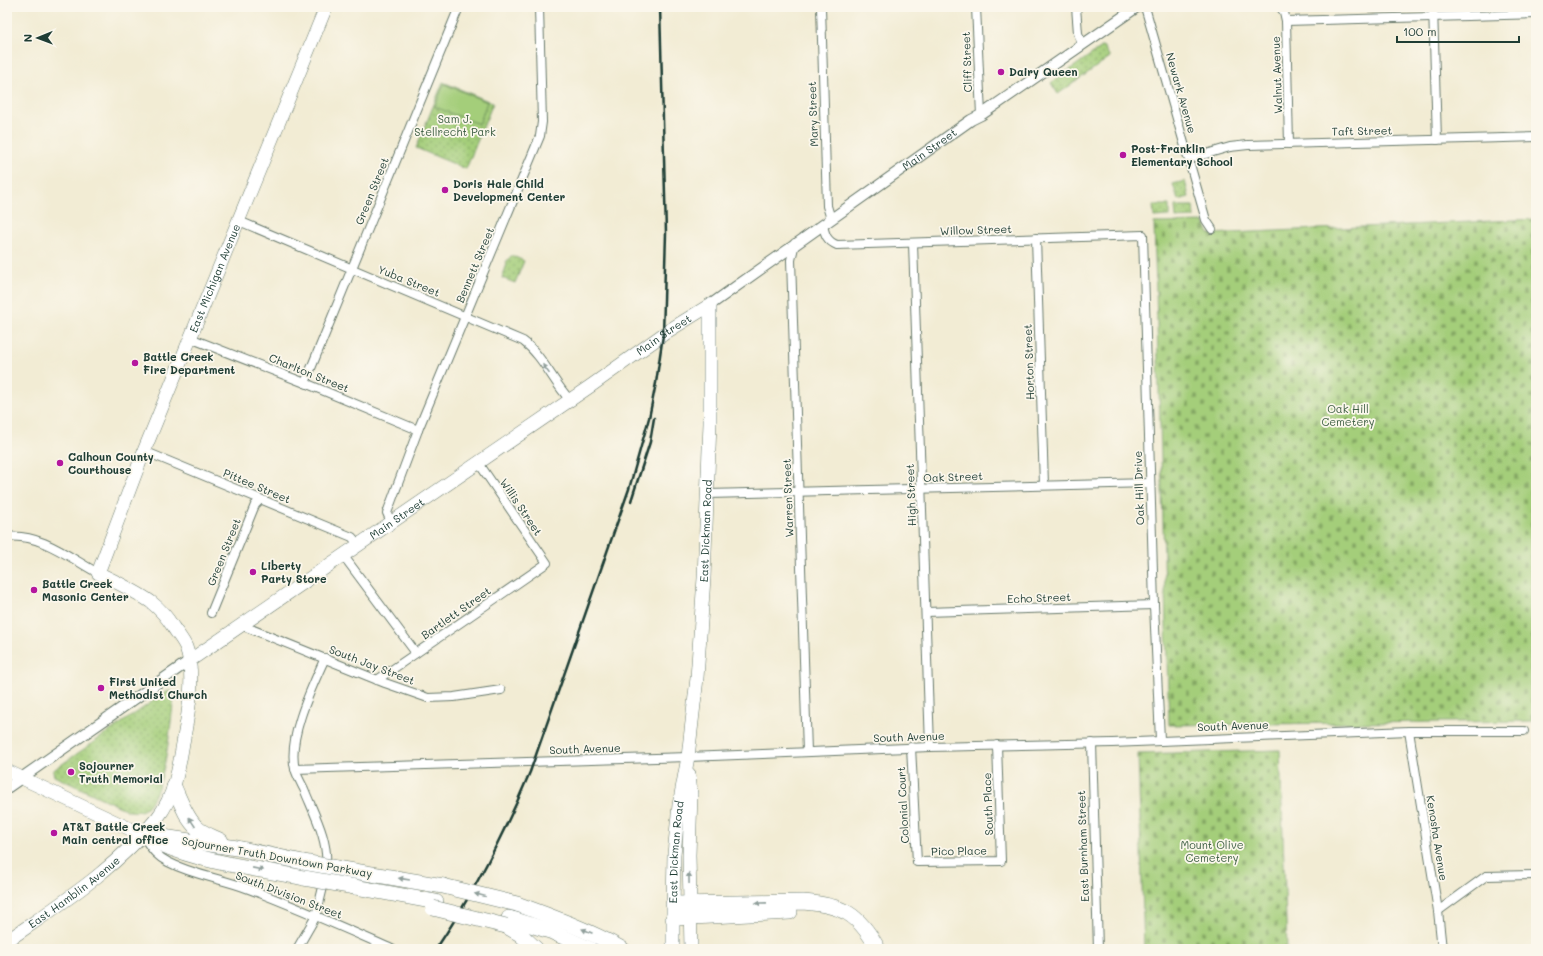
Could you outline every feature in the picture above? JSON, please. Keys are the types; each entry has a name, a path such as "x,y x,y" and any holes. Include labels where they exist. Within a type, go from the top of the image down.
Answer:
{"highway":[{"path":"174,787 186,813 196,827 207,835 237,848"},
{"name":"Sojourner Truth Downtown Parkway","path":"143,835 237,848 303,862 443,886 516,904 556,918 598,936 622,949"},
{"name":"Sojourner Truth Downtown Parkway","path":"143,835 158,844 177,852 304,878 418,898 434,905 550,931 590,949"},
{"path":"690,911 803,902 820,903 849,913 861,923 872,937 878,949"},
{"path":"673,911 811,912 832,915 848,923 863,939 868,949"},
{"path":"508,922 536,949"}],"main road":[{"name":"East Michigan Avenue","path":"98,573 144,451 326,7"},
{"name":"Main Street","path":"189,660 359,545 668,331 710,305"},
{"name":"East Dickman Road","path":"673,949 674,854 679,805 688,756 697,678 704,578 710,423 710,305"},
{"name":"East Hamblin Avenue","path":"7,941 93,880 143,835 160,815 174,787 188,720 191,685 189,660 186,648 167,617 159,609 132,590 98,573"},
{"name":"East Dickman Road","path":"688,756 691,794 689,855 691,949"},
{"path":"7,771 143,835"}],"street":[{"name":"Green Street","path":"305,383 459,7"},
{"name":"Bennett Street","path":"391,522 387,513 418,430 540,136 542,122 539,7"},
{"name":"Mary Street","path":"821,7 827,222"},
{"name":"Cliff Street","path":"976,7 981,115"},
{"path":"1076,7 1078,34 1082,45"},
{"name":"Main Street","path":"710,305 795,243 971,120 981,115 1137,7"},
{"name":"Newark Avenue","path":"1145,7 1206,220 1212,229"},
{"name":"Walnut Avenue","path":"1280,7 1284,12 1286,21 1290,144"},
{"path":"1433,7 1437,140"},
{"path":"1286,21 1536,14"},
{"name":"Taft Street","path":"1189,159 1230,147 1248,145 1536,137"},
{"name":"Yuba Street","path":"239,221 523,341 532,348 570,400"},
{"name":"Willow Street","path":"827,222 826,236 830,243 837,245 1143,235"},
{"name":"Oak Hill Drive","path":"1143,235 1154,605 1160,740"},
{"name":"Horton Street","path":"1036,238 1044,485"},
{"name":"Warren Street","path":"795,243 791,260 807,752"},
{"name":"High Street","path":"913,243 930,747"},
{"name":"Charlton Street","path":"190,338 305,383 418,430"},
{"name":"Pittee Street","path":"144,451 260,500 352,536 359,545"},
{"name":"Willis Street","path":"478,462 547,563"},
{"name":"Oak Street","path":"708,494 1150,483"},
{"name":"Green Street","path":"211,614 255,505 260,500"},
{"path":"7,537 29,537 98,573"},
{"path":"343,555 416,653"},
{"name":"Bartlett Street","path":"377,680 547,563"},
{"name":"Echo Street","path":"926,612 1154,605"},
{"name":"South Jay Street","path":"241,625 377,680 428,698 454,697 501,690"},
{"path":"297,949 316,916 324,883 326,864 324,840 316,816 295,769 294,754 297,728 325,658"},
{"path":"7,788 189,660"},
{"name":"South Avenue","path":"295,769 1409,731 1524,730"},
{"name":"Kenosha Avenue","path":"1409,731 1438,912 1442,949"},
{"name":"East Burnham Street","path":"1092,743 1091,753 1098,949"},
{"name":"South Place","path":"997,745 1000,861"},
{"name":"Colonial Court","path":"911,747 917,862"},
{"name":"South Division Street","path":"143,835 155,854 168,862 195,874 248,888 392,949"},
{"name":"Pico Place","path":"917,862 1000,861"},
{"path":"1438,912 1486,876 1536,875"}],"green space":[{"path":"1103,46 1110,57 1058,94 1051,83"},
{"name":"Sam J. Stellrecht Park","path":"443,82 493,103 466,169 416,148"},
{"path":"444,84 487,102 479,124 435,107"},
{"path":"1185,181 1189,197 1178,200 1173,184"},
{"path":"1153,205 1169,205 1169,216 1154,217"},
{"path":"1175,206 1193,206 1194,217 1176,218"},
{"name":"Oak Hill Cemetery","path":"1536,219 1536,721 1169,725 1154,223 1204,222 1209,234"},
{"path":"511,256 524,261 515,283 502,278 507,264 506,262"},
{"path":"170,691 174,693 174,698 163,771 159,786 145,809 134,812 129,811 54,776 53,771 55,769 166,692"},
{"name":"Mount Olive Cemetery","path":"1280,750 1287,949 1144,949 1138,754"}],"railway":[{"path":"436,949 488,863 530,772 629,489 649,418 663,335 666,233 660,7"},
{"path":"631,501 650,442 654,418"}],"place":[{"name":"Dairy Queen","path":"1001,72"},
{"name":"Post-Franklin Elementary School","path":"1123,155"},
{"name":"Doris Hale Child Development Center","path":"445,190"},
{"name":"Battle Creek Fire Department","path":"135,363"},
{"name":"Calhoun County Courthouse","path":"60,463"},
{"name":"Liberty Party Store","path":"253,572"},
{"name":"Battle Creek Masonic Center","path":"34,590"},
{"name":"First United Methodist Church","path":"101,688"},
{"name":"Sojourner Truth Memorial","path":"71,772"},
{"name":"AT&T Battle Creek Main central office","path":"54,833"}]}
